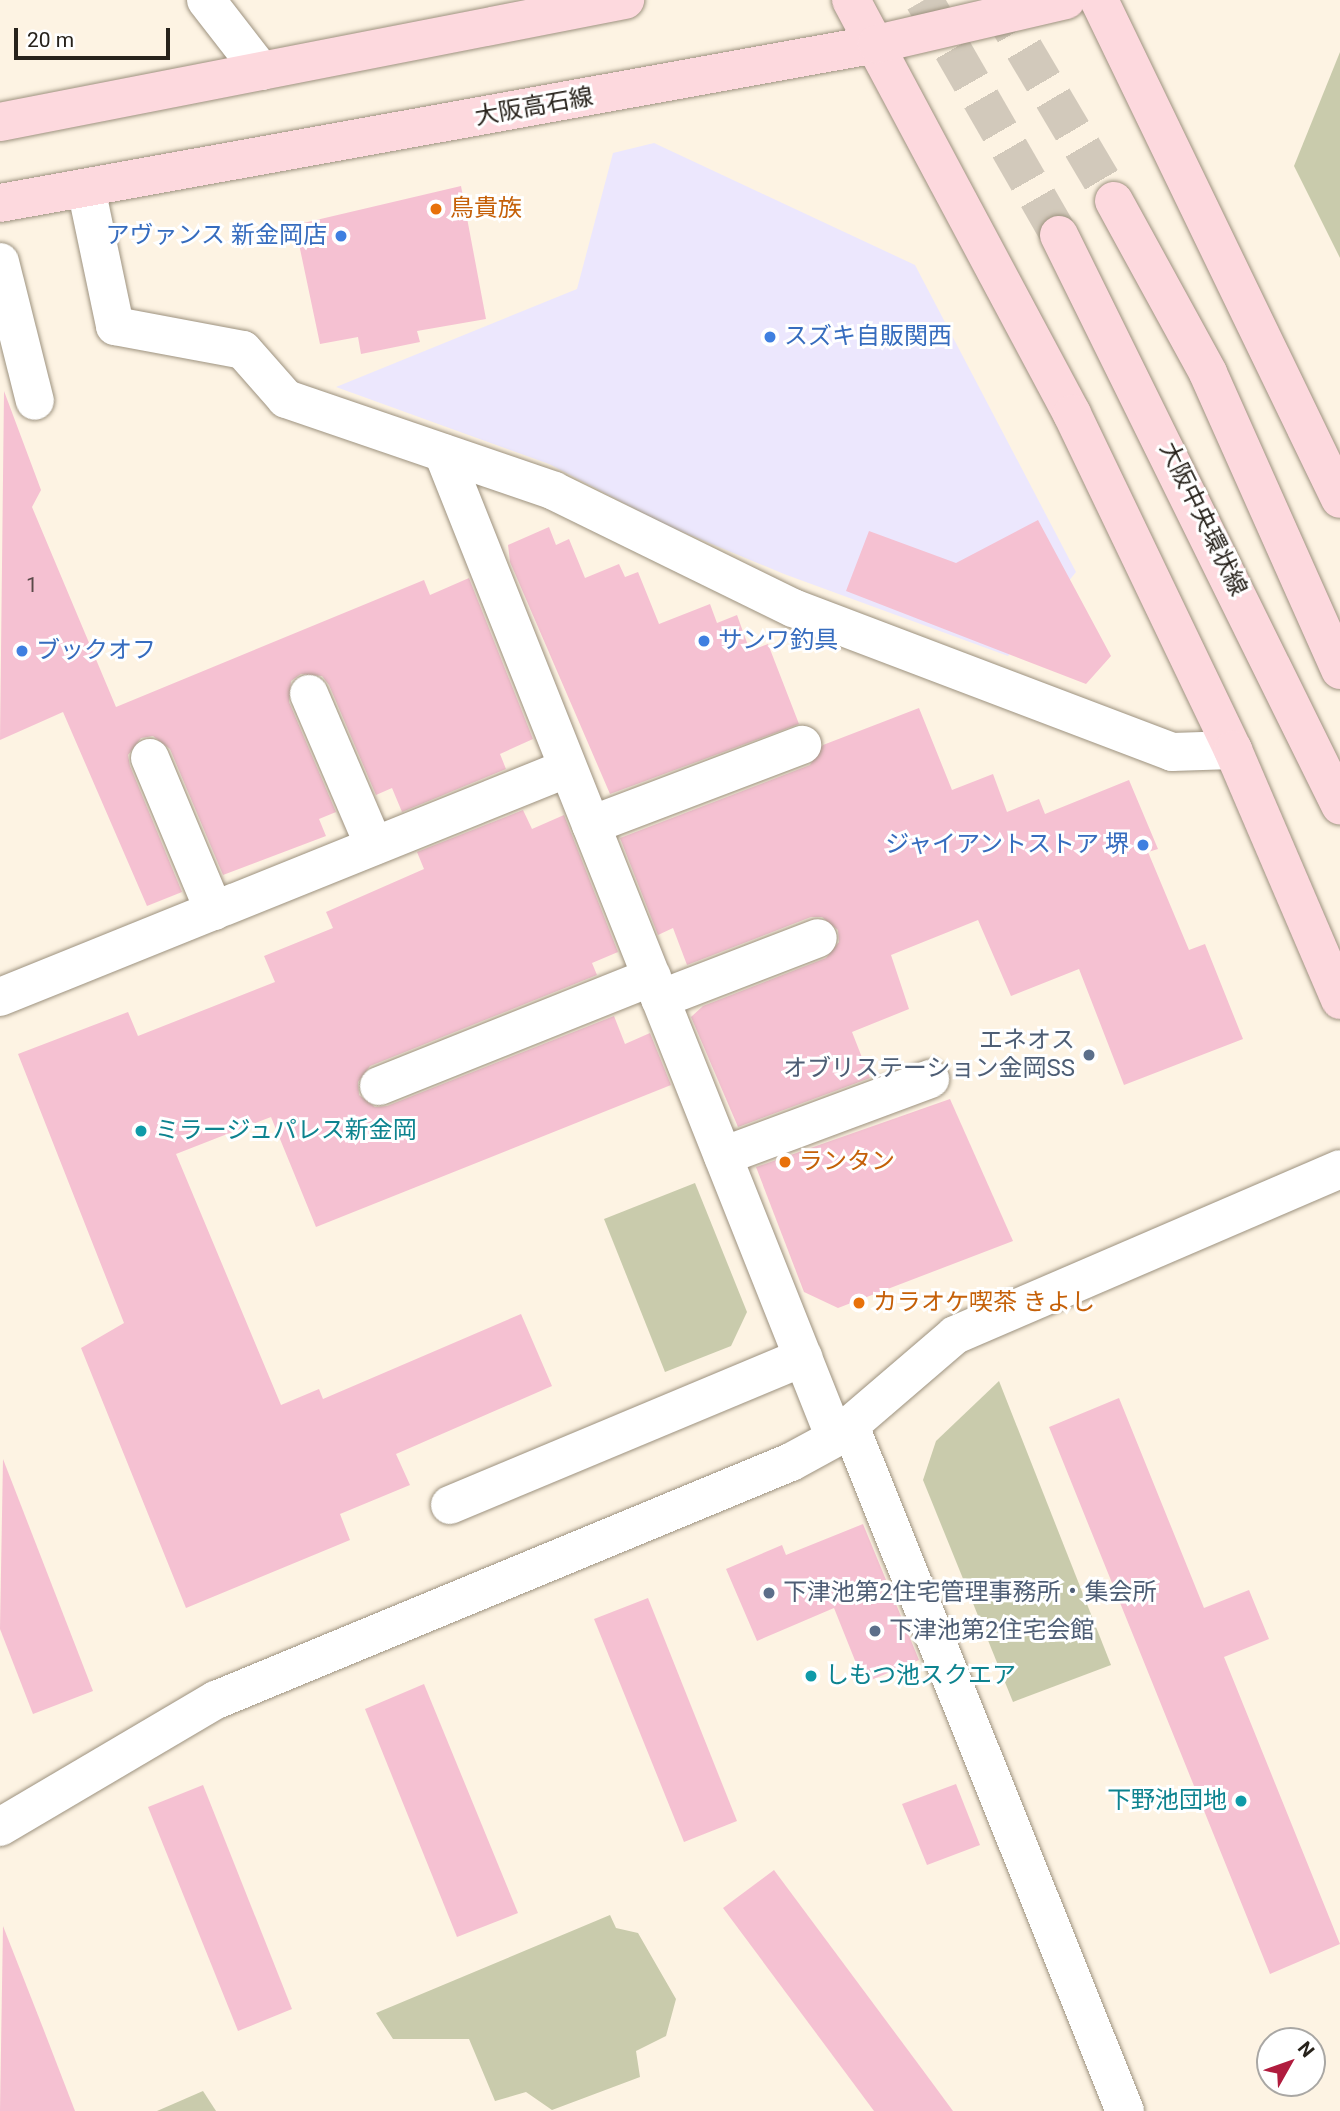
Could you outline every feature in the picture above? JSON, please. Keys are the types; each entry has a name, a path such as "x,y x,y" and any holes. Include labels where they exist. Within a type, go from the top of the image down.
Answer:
{"main road":[{"path":"0,122 625,0"},
{"path":"852,0 1072,414 1233,750 1340,1000"},
{"name":"大阪高石線","path":"0,203 877,44 1066,0"},
{"path":"1099,0 1340,499"},
{"path":"1114,201 1208,373 1340,670"},
{"name":"大阪中央環状線","path":"1059,235 1340,805"}],"street":[{"path":"206,0 261,71"},
{"path":"86,188 115,326 243,350 286,399 554,491 793,608 1171,752 1233,750"},
{"path":"0,262 35,401"},
{"path":"443,453 803,1357 843,1432 1125,2111"},
{"path":"309,694 374,846"},
{"path":"591,825 802,745"},
{"path":"150,758 215,911"},
{"path":"0,997 568,768"},
{"path":"379,1086 656,988 818,938"},
{"path":"723,1156 930,1079"},
{"path":"0,1826 216,1700 843,1432 955,1335 1340,1169"},
{"path":"450,1505 803,1357"}],"shaded area":[{"path":"654,143 915,265 1076,572 1008,656 784,574 666,525 549,464 336,387 577,289 613,153"}],"green space":[{"path":"1340,52 1340,258 1294,166"},
{"path":"695,1183 747,1312 731,1346 665,1372 604,1219"},
{"path":"999,1381 1111,1665 1013,1702 923,1480 936,1441"},
{"path":"610,1915 616,1928 638,1933 676,1999 666,2036 636,2051 640,2077 552,2110 526,2092 495,2101 469,2039 393,2039 376,2013"},
{"path":"203,2091 216,2111 157,2111"}],"building":[{"path":"461,186 486,319 417,331 420,342 361,354 358,337 320,344 295,225"},
{"path":"4,391 41,490 32,507 116,707 424,580 430,595 469,578 533,739 500,754 506,769 402,812 392,788 376,795 329,685 322,676 301,674 291,681 289,702 336,812 319,819 326,836 223,875 170,749 153,736 141,738 128,755 130,766 182,892 147,906 63,712 0,740"},
{"path":"1038,520 1111,656 1086,684 846,591 869,531 956,563"},
{"path":"549,527 556,545 569,539 585,578 619,564 625,577 638,572 659,624 710,604 717,623 737,615 750,651 768,644 799,724 610,794 510,562 508,545"},
{"path":"919,708 952,790 993,774 1007,812 1039,799 1045,814 1129,780 1158,849 1148,852 1189,950 1205,944 1243,1039 1124,1085 1079,969 1011,996 978,920 891,955 909,1009 852,1032 870,1078 738,1127 691,1017 703,1006 826,958 839,942 838,930 822,917 811,917 687,965 673,928 658,935 620,838 810,765 823,745"},
{"path":"523,810 532,829 564,815 618,952 592,963 597,975 370,1066 358,1082 359,1095 375,1107 387,1106 614,1016 625,1044 650,1033 671,1085 316,1227 271,1117 176,1154 281,1405 319,1389 323,1399 521,1314 552,1386 396,1454 410,1485 340,1514 350,1540 186,1608 81,1348 124,1323 18,1054 128,1012 138,1036 275,982 264,956 333,928 326,912 424,869 417,852"},
{"path":"950,1099 1013,1241 838,1308 804,1292 756,1167"},
{"name":"下野池団地","path":"1119,1398 1204,1608 1249,1590 1269,1639 1224,1657 1340,1944 1270,1974 1049,1427"},
{"path":"3,1459 93,1691 33,1714 0,1629"},
{"path":"863,1524 919,1660 864,1683 834,1608 757,1641 726,1569 782,1545 786,1555"},
{"path":"648,1598 737,1821 684,1842 594,1619"},
{"path":"424,1684 518,1913 457,1937 365,1709"},
{"path":"956,1784 980,1845 927,1865 902,1804"},
{"path":"203,1785 292,2009 238,2031 148,1807"},
{"path":"774,1870 953,2111 874,2111 723,1908"},
{"path":"3,1926 43,2028 75,2111 0,2111"}],"tunnel":[{"path":"924,0 1059,235"},
{"path":"995,0 1114,201"}],"place":[{"name":"鳥貴族","path":"436,209"},
{"name":"アヴァンス 新金岡店","path":"341,236"},
{"name":"スズキ自販関西","path":"770,337"},
{"name":"サンワ釣具","path":"704,641"},
{"name":"ブックオフ","path":"22,651"},
{"name":"ジャイアントストア 堺","path":"1143,845"},
{"name":"エネオス オブリステーション金岡SS","path":"1089,1055"},
{"name":"ミラージュパレス新金岡","path":"141,1131"},
{"name":"ランタン","path":"785,1162"},
{"name":"カラオケ喫茶 きよし","path":"859,1303"},
{"name":"下津池第2住宅管理事務所・集会所","path":"769,1593"},
{"name":"下津池第2住宅会館","path":"875,1631"},
{"name":"しもつ池スクエア","path":"811,1676"},
{"name":"下野池団地","path":"1241,1801"}]}
